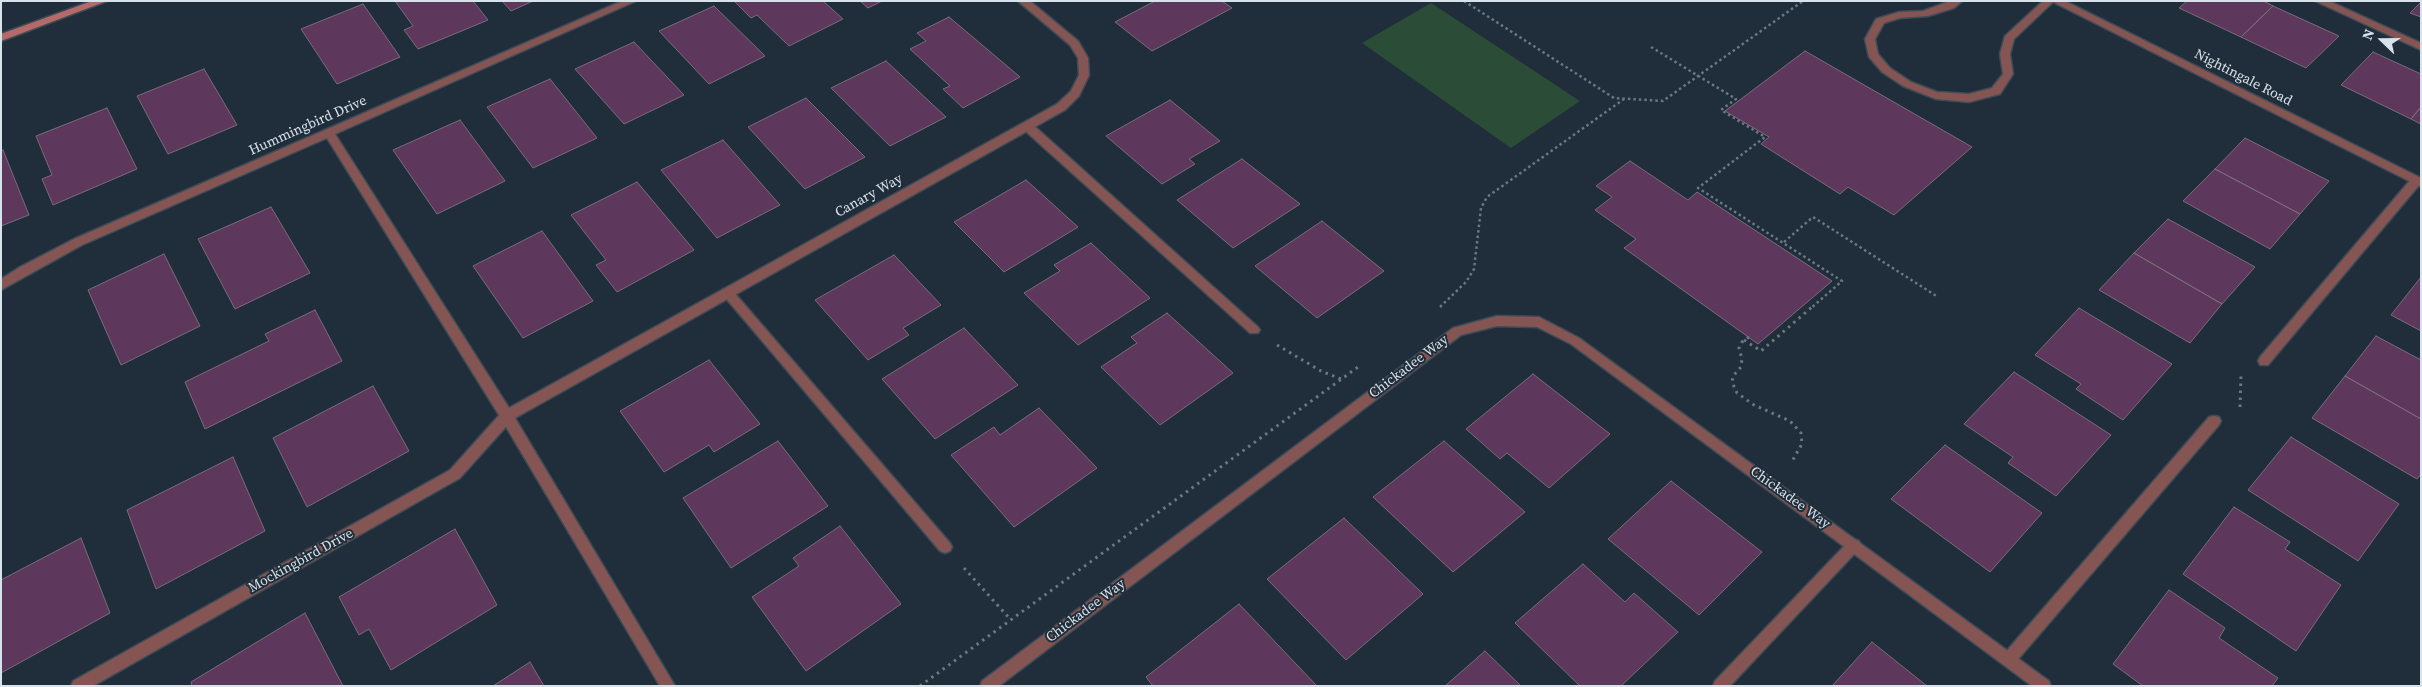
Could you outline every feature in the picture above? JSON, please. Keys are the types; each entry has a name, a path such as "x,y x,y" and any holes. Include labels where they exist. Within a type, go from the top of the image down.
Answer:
{"main road":[{"path":"1,38 102,1"}],"street":[{"name":"Hummingbird Drive","path":"1,285 24,270 78,242 631,1"},
{"name":"Canary Way","path":"507,416 1061,108 1075,93 1084,75 1083,58 1074,43 1023,1"},
{"path":"1957,1 1950,6 1924,14 1899,15 1880,21 1870,38 1873,55 1886,70 1907,84 1936,95 1969,98 1996,91 2008,74 2005,54 2008,38 2049,1"},
{"name":"Nightingale Road","path":"2057,1 2418,182 2264,361"},
{"path":"2320,1 2421,47"},
{"path":"1027,126 1254,330"},
{"path":"329,133 507,416 668,686"},
{"path":"728,293 945,548"},
{"name":"Chickadee Way","path":"987,686 1458,331 1497,321 1538,322 1575,341 2044,686"},
{"name":"Mockingbird Drive","path":"78,686 455,474 507,416"},
{"path":"2009,660 2214,421"},
{"path":"1720,686 1854,545"}],"path":[{"path":"1464,1 1614,98 1663,101 1803,1"},
{"path":"1651,48 1736,99 1721,110 1765,137 1698,188 1842,280 1761,351 1744,340"},
{"path":"1433,312 1466,282 1474,269 1481,208 1487,197 1624,99"},
{"path":"1784,242 1813,217 1938,297"},
{"path":"1254,330 1296,358 1341,379"},
{"path":"1749,337 1744,340 1739,348 1742,359 1741,367 1733,376 1732,382 1737,393 1754,405 1790,421 1801,433 1802,444 1796,458 1771,484"},
{"path":"2214,421 2229,417 2241,406 2240,384 2242,372 2252,363 2264,361"},
{"path":"920,686 1364,362"},
{"path":"945,548 1011,620"}],"green space":[{"path":"1431,3 1580,101 1511,148 1362,43"}],"building":[{"path":"395,1 473,1 488,20 418,49 404,30 413,26"},
{"path":"502,1 533,1 511,11"},
{"path":"734,1 823,1 843,19 789,46 757,15 751,18"},
{"path":"860,1 882,1 868,8"},
{"path":"1155,1 1222,1 1232,8 1152,51 1115,22"},
{"path":"2187,1 2264,1 2273,6 2241,37 2179,8"},
{"path":"2421,2 2421,17 2410,13"},
{"path":"363,4 400,57 337,84 301,29"},
{"path":"714,6 765,56 709,84 659,31"},
{"path":"2273,6 2339,36 2306,68 2241,37"},
{"path":"949,17 1020,77 963,108 943,89 950,86 910,49 926,41 917,33"},
{"path":"634,42 684,95 624,124 575,69"},
{"path":"1805,51 1972,147 1894,215 1848,187 1840,194 1761,144 1769,137 1725,111"},
{"path":"2373,52 2421,74 2421,107 2411,119 2341,85"},
{"path":"886,61 946,117 890,146 831,88"},
{"path":"204,69 237,125 168,154 137,96"},
{"path":"550,79 597,138 533,168 487,107"},
{"path":"806,98 865,157 805,189 748,127"},
{"path":"1170,100 1220,141 1189,159 1195,164 1162,184 1106,136"},
{"path":"2421,107 2421,124 2411,119"},
{"path":"107,108 137,169 53,205 42,179 52,175 36,136"},
{"path":"460,120 505,181 437,214 393,150"},
{"path":"2245,138 2329,181 2300,214 2215,169"},
{"path":"723,140 780,205 717,238 661,170"},
{"path":"3,150 29,215 1,226 1,151"},
{"path":"1242,159 1300,204 1233,248 1177,200"},
{"path":"1630,161 1688,200 1697,192 1832,281 1758,344 1624,248 1636,239 1595,210 1612,197 1596,186"},
{"path":"2215,169 2300,214 2270,249 2183,201"},
{"path":"1026,180 1078,227 1004,272 954,222"},
{"path":"637,182 694,250 617,292 596,265 606,260 571,215"},
{"path":"271,207 310,273 235,309 198,239"},
{"path":"2168,219 2255,267 2222,304 2134,253"},
{"path":"1322,221 1384,271 1317,318 1255,266"},
{"path":"542,231 593,301 523,338 473,266"},
{"path":"1091,243 1150,298 1078,345 1024,293 1060,271 1054,265"},
{"path":"2134,253 2222,304 2190,343 2099,290"},
{"path":"164,254 200,326 121,365 88,290"},
{"path":"894,255 941,305 903,328 909,335 868,360 815,300"},
{"path":"2421,277 2421,331 2391,315"},
{"path":"2079,308 2172,364 2123,420 2076,389 2081,384 2035,355"},
{"path":"315,310 342,361 205,429 185,382 269,341 265,334"},
{"path":"1167,313 1233,373 1160,425 1101,367 1137,343 1131,337"},
{"path":"964,328 1018,385 935,439 882,379"},
{"path":"2376,336 2421,360 2421,419 2345,376"},
{"path":"709,360 760,424 714,452 709,445 664,472 620,411"},
{"path":"2014,372 2111,435 2056,496 2008,463 2013,457 1964,424"},
{"path":"1533,374 1610,434 1549,488 1507,453 1500,459 1466,429"},
{"path":"2345,376 2421,419 2421,474 2417,479 2312,418"},
{"path":"373,386 409,451 307,507 273,438"},
{"path":"1039,408 1097,468 1014,527 951,455 994,427 1000,435"},
{"path":"2291,437 2399,504 2358,561 2248,490"},
{"path":"778,441 828,506 731,568 683,498"},
{"path":"1444,441 1525,512 1453,572 1373,497"},
{"path":"1945,445 2042,513 1990,572 1891,499"},
{"path":"233,457 265,531 156,589 127,510"},
{"path":"1671,481 1762,552 1699,615 1608,539"},
{"path":"2234,507 2290,542 2285,549 2341,585 2296,651 2183,574"},
{"path":"1344,518 1423,594 1346,660 1267,579"},
{"path":"840,526 901,604 806,671 752,597 799,566 793,558"},
{"path":"455,529 497,605 391,670 369,629 359,635 339,597"},
{"path":"81,538 110,613 1,673 1,580"},
{"path":"1583,564 1625,602 1634,593 1678,632 1621,686 1580,686 1515,623"},
{"path":"2169,590 2225,628 2219,638 2278,678 2272,686 2143,686 2113,664"},
{"path":"1239,604 1317,686 1153,686 1146,677"},
{"path":"305,613 343,686 192,686 191,682"},
{"path":"1872,642 1927,686 1832,686"},
{"path":"1485,651 1521,686 1445,686"},
{"path":"530,662 544,686 493,686"}]}
